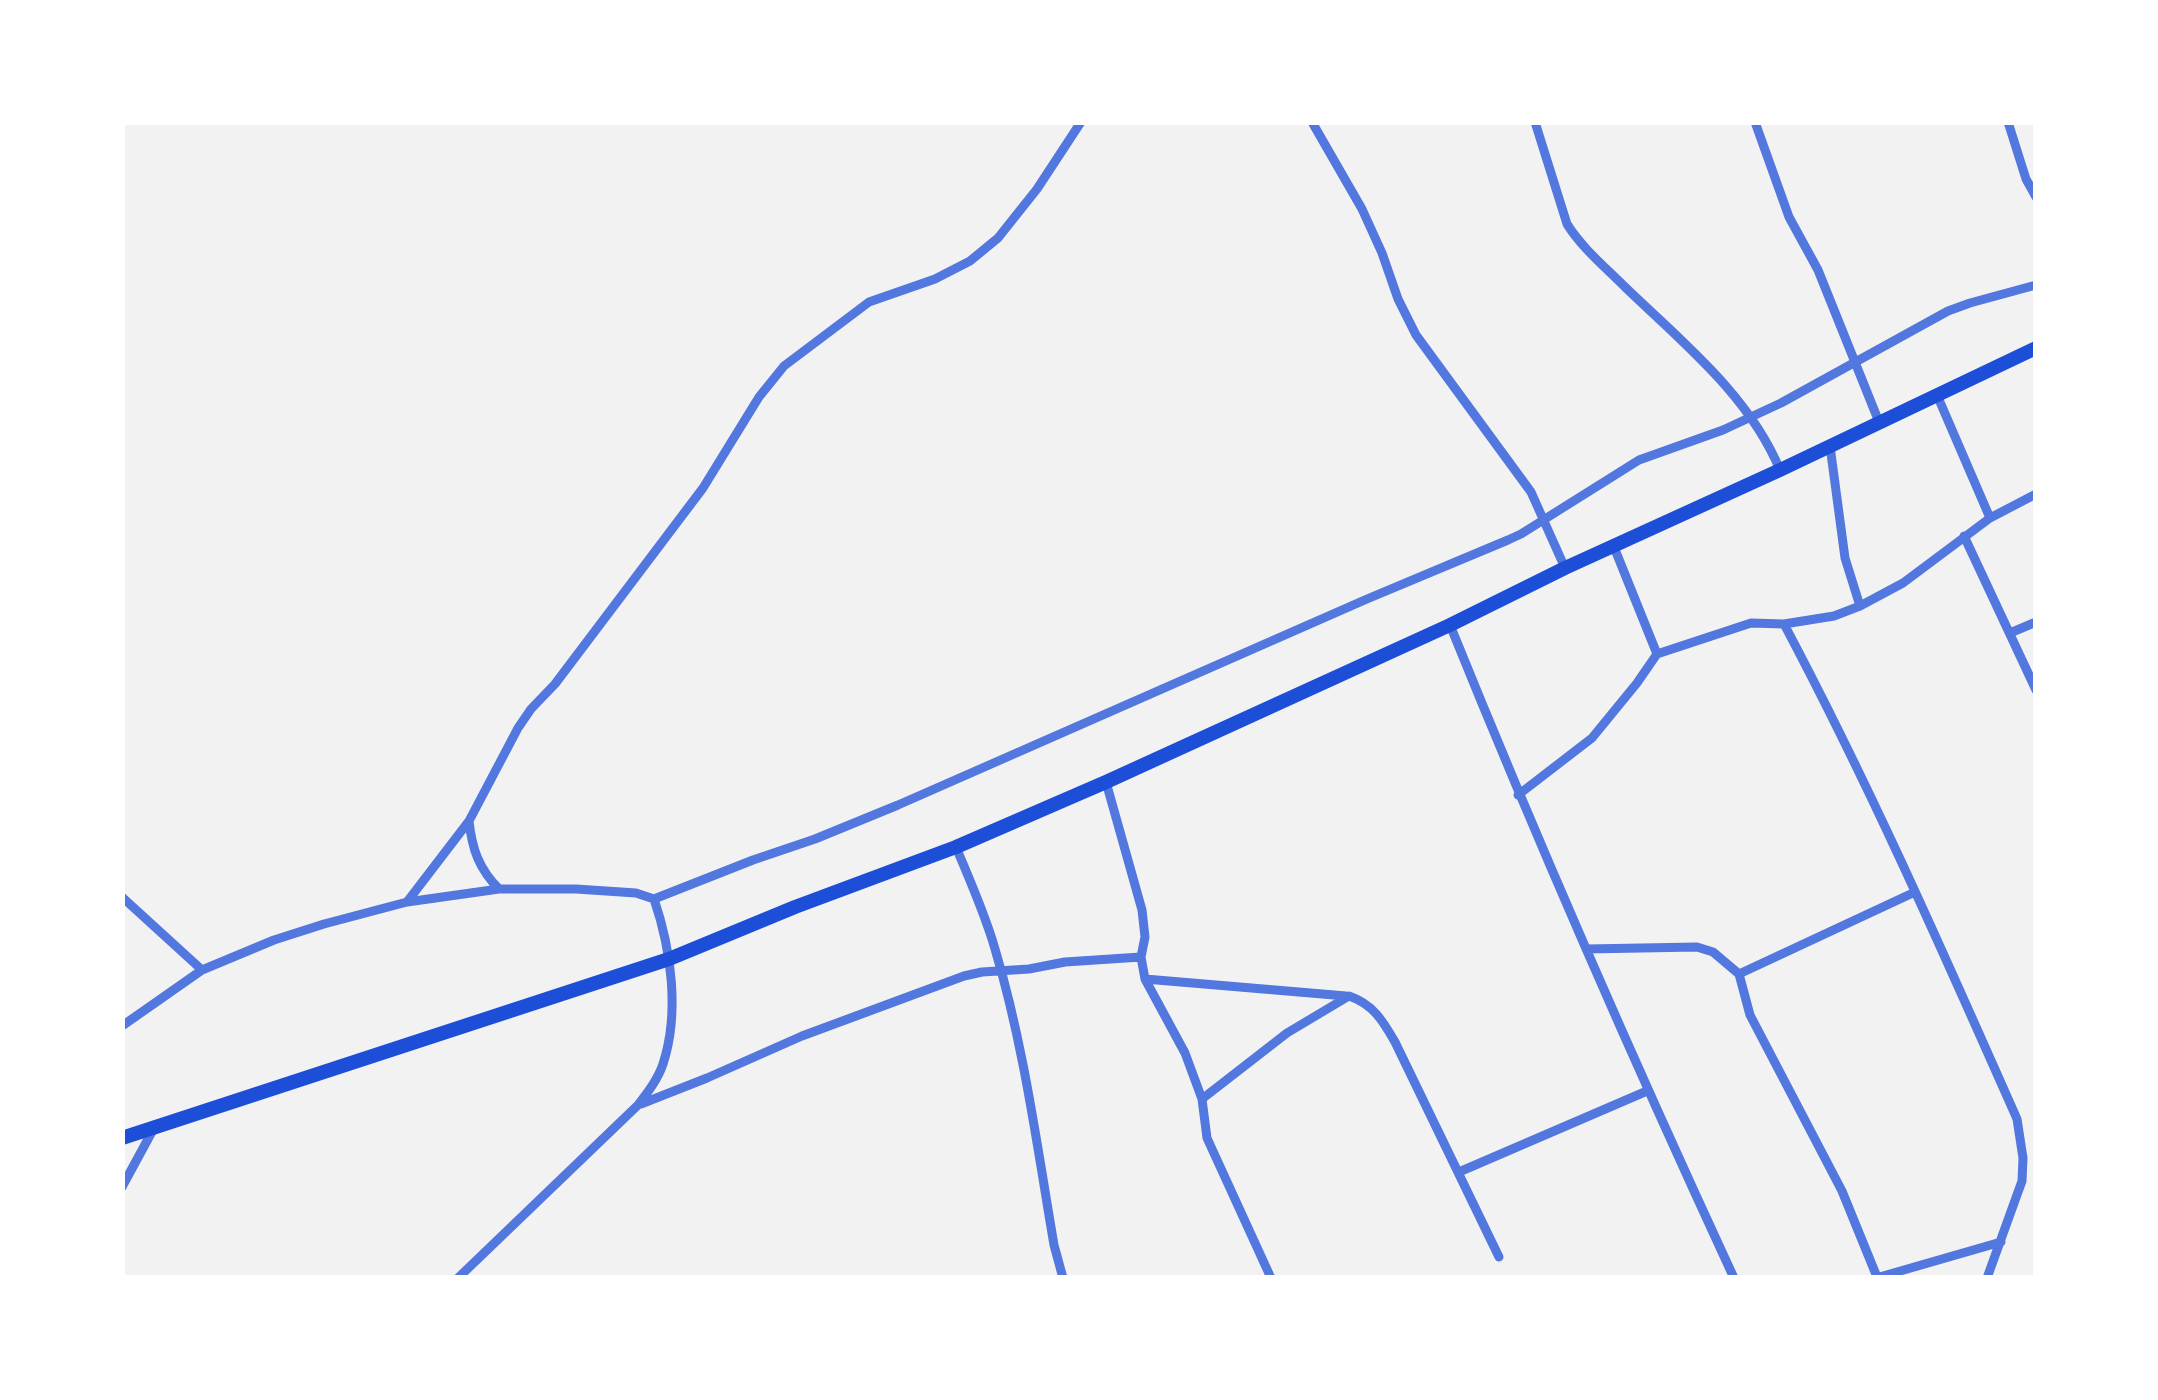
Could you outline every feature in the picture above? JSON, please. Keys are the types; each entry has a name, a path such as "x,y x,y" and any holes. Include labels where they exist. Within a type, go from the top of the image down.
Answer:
{"highway":[{"path":"122,1138 669,959 796,906 956,847 1450,625 2036,348"}],"street":[{"path":"407,902 470,820 531,708 562,674 703,488 784,366 869,302 970,262 998,238 1081,122"},
{"path":"1312,122 1362,209 1416,335 1531,492 1565,568"},
{"path":"1535,122 1567,224 1600,263 1752,416 1780,470"},
{"path":"1755,122 1796,234 1818,270 1879,422"},
{"path":"2008,122 2036,198"},
{"path":"122,1026 202,970 274,940 407,902 499,889 576,889 654,899 815,839 1508,540 1639,460 1752,416 1948,311 2036,285"},
{"path":"1937,395 1990,518"},
{"path":"1830,446 1845,558 1860,606"},
{"path":"1518,795 1592,738 1657,654 1751,624 1784,624 1834,616 1860,606 1904,582 1990,518 2036,494"},
{"path":"1964,536 2036,690"},
{"path":"1614,547 1657,654"},
{"path":"2010,634 2036,622"},
{"path":"1784,624 1916,892 2017,1119 2022,1182 1987,1278"},
{"path":"1450,625 1518,795 1647,1091 1734,1278"},
{"path":"1106,782 1142,910 1145,937 1141,958 1145,979 1184,1054 1202,1099 1207,1138 1271,1278"},
{"path":"470,820 478,860 499,889"},
{"path":"956,847 1001,971 1063,1278"},
{"path":"1738,974 1916,892"},
{"path":"122,897 202,970"},
{"path":"458,1278 638,1105 653,1086 663,1064 671,1011 669,959 654,899"},
{"path":"1586,949 1697,948 1713,952 1738,974 1750,1015 1842,1191 1876,1277 2001,1242"},
{"path":"638,1105 842,1020 964,976 1065,962 1141,958"},
{"path":"1145,979 1349,996 1372,1007 1384,1022 1499,1258"},
{"path":"1202,1099 1287,1033 1349,996"},
{"path":"1459,1172 1647,1091"},
{"path":"122,1187 155,1126"}]}
